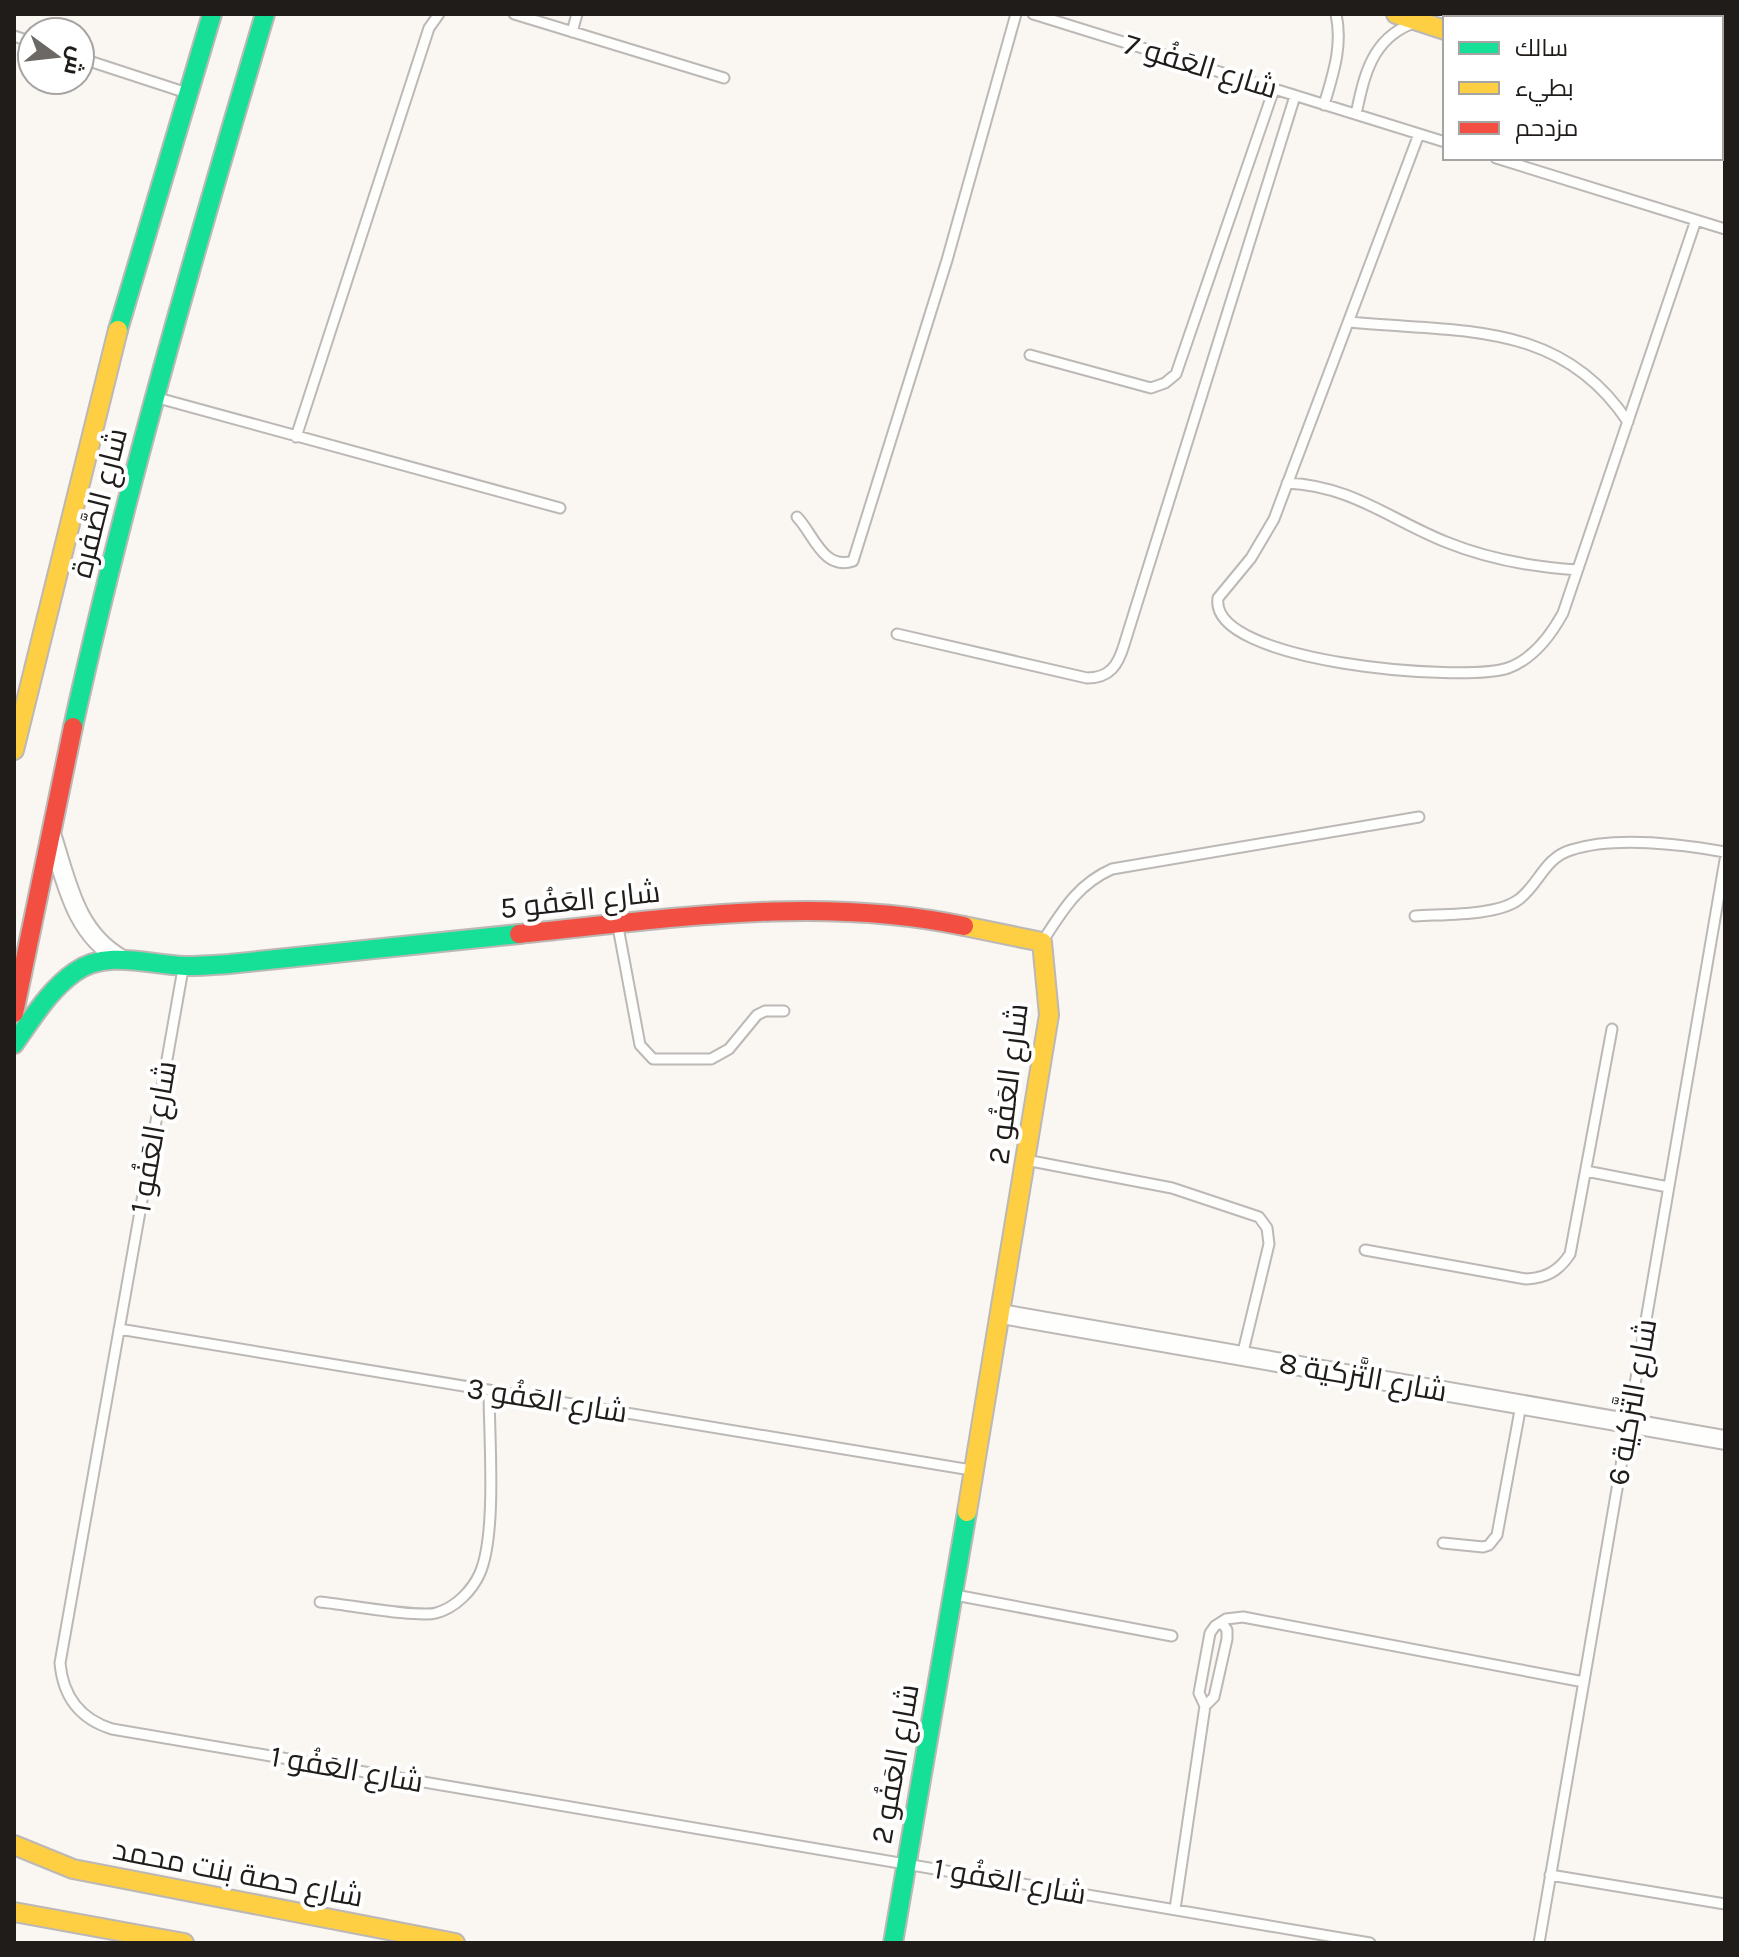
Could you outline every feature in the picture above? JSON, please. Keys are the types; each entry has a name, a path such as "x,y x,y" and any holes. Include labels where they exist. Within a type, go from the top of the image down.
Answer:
{"street":[{"name":"شارع الصَّفرة","path":"14,1013 50,832 115,549 155,397 265,14"},
{"path":"1396,14 1443,29"},
{"name":"شارع الصَّفرة","path":"14,750 103,384 141,247 189,94 208,16"},
{"path":"14,700 29,683"},
{"path":"50,832 80,921 97,943 121,959"},
{"name":"شارع العَفُو 5","path":"14,1044 64,981 90,965 121,959 184,966 261,962 764,910 844,909 913,915 1042,942"},
{"name":"شارع العَفُو 2","path":"893,1943 1049,1015 1042,942"},
{"name":"شارع التَّزكية 8","path":"1001,1314 1725,1440"},
{"name":"شارع حصة بنت محمد","path":"14,1845 73,1869 455,1943"},
{"path":"14,1912 184,1943"}],"lane":[{"path":"296,437 429,28 439,14"},
{"path":"514,14 724,78"},
{"path":"572,32 577,14"},
{"path":"797,517 809,529 819,551 838,563 853,561 947,260 1016,14"},
{"name":"شارع العَفُو 7","path":"1033,14 1443,141"},
{"path":"1324,105 1338,53 1336,14"},
{"path":"1356,114 1364,74 1376,51 1394,32 1418,21"},
{"path":"96,63 189,94"},
{"path":"1030,355 1151,388 1165,383 1176,374 1274,89"},
{"path":"897,634 1087,678 1103,676 1115,667 1295,96"},
{"path":"1419,134 1274,519 1251,558 1221,592 1217,604 1222,618 1235,628 1280,650 1357,665 1469,671 1506,669 1535,651 1563,613 1696,220"},
{"path":"1502,160 1725,229"},
{"path":"1350,322 1474,333 1530,343 1549,350 1582,370 1615,403 1628,422"},
{"path":"155,397 560,508"},
{"path":"1287,483 1321,486 1354,496 1416,529 1481,554 1512,562 1577,570"},
{"path":"1042,942 1075,893 1112,869 1419,817"},
{"path":"1415,916 1507,906 1526,893 1554,859 1573,849 1652,842 1725,852"},
{"name":"شارع التَّزكية 6","path":"1539,1943 1725,860"},
{"path":"617,924 640,1045 653,1059 711,1059 729,1049 757,1015 784,1011"},
{"name":"شارع العَفُو 1","path":"184,966 60,1663 66,1693 85,1716 112,1729 1370,1943"},
{"path":"1365,1250 1526,1279 1545,1276 1560,1267 1570,1254 1612,1029"},
{"path":"1027,1160 1172,1188 1259,1217 1267,1228 1269,1244 1242,1356"},
{"path":"1586,1171 1668,1187"},
{"name":"شارع العَفُو 3","path":"119,1329 974,1470"},
{"path":"320,1602 435,1613 455,1603 474,1585 485,1555 489,1511 489,1390"},
{"path":"1443,1543 1483,1547 1497,1535 1521,1405"},
{"path":"953,1594 1172,1636"},
{"path":"1175,1909 1205,1706 1199,1693 1210,1633 1215,1626 1231,1617 1584,1682"},
{"path":"1205,1706 1214,1697 1227,1639 1227,1630 1222,1623"},
{"path":"1550,1875 1725,1904"}],"traffic: fast":[{"path":"118,330 212,14"},
{"path":"73,727 139,458 187,280 265,14"},
{"path":"1527,14 1533,16"},
{"path":"14,1044 57,987 75,972 101,961 218,965 519,934"},
{"path":"893,1943 967,1512"}],"traffic: slow":[{"path":"1396,14 1443,29"},
{"path":"14,750 118,330"},
{"path":"964,926 1042,942 1049,1015 967,1512"},
{"path":"14,1845 73,1869 455,1943"},
{"path":"14,1912 184,1943"}],"traffic: jam":[{"path":"14,1013 73,727"},
{"path":"519,934 686,917 798,911 854,912 964,926"}]}
